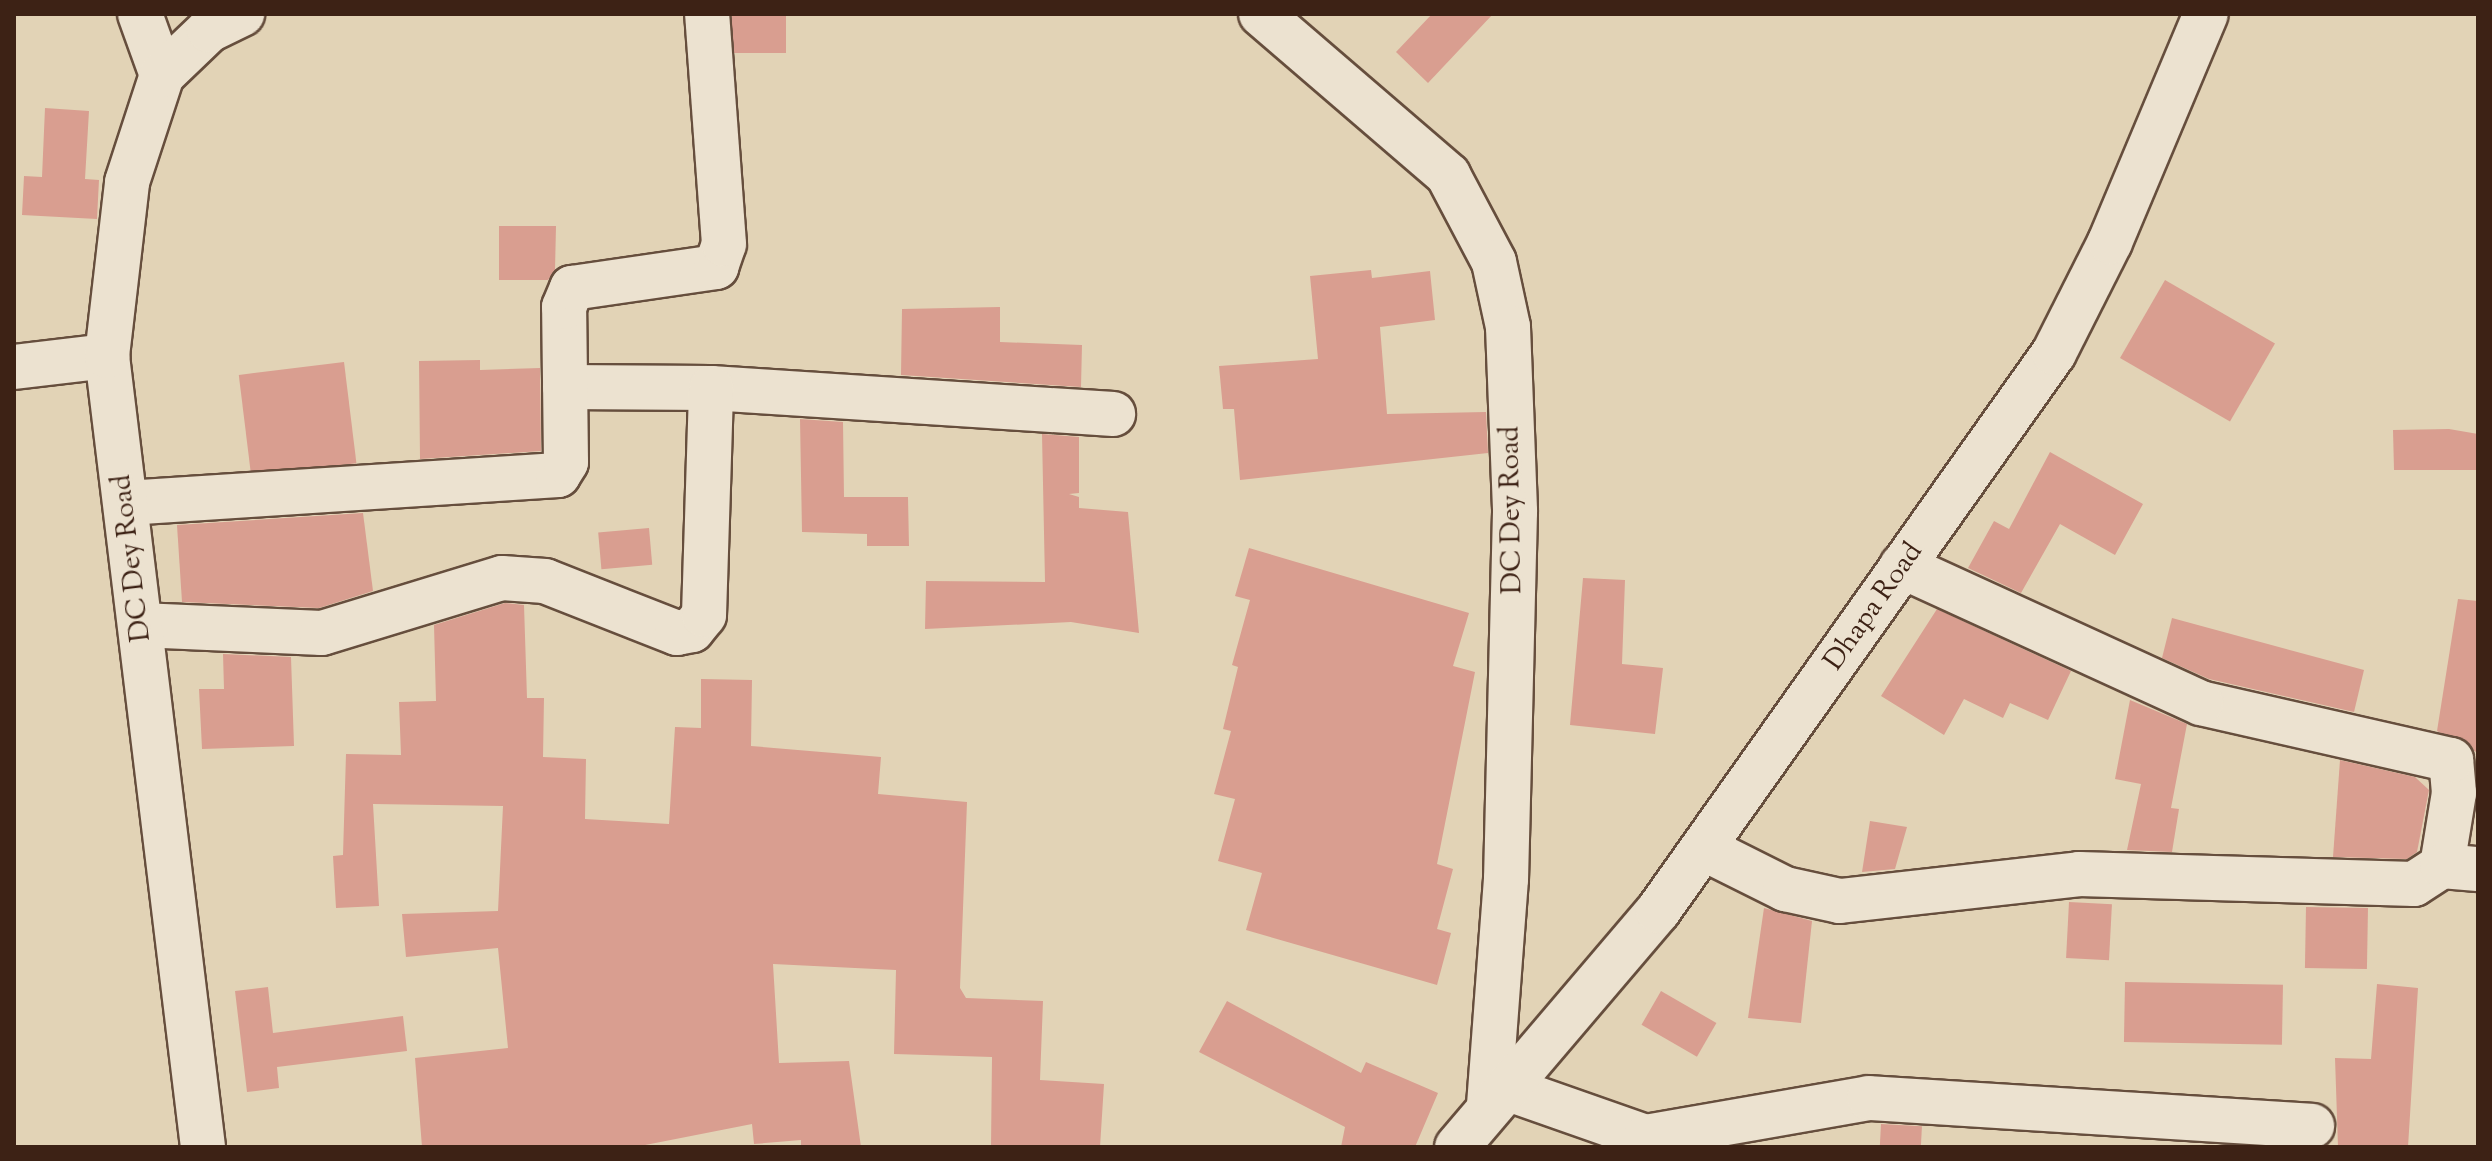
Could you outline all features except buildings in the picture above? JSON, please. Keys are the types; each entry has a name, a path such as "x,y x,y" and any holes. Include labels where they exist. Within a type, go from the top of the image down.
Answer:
{"street":[{"path":"140,14 162,75"},
{"name":"DC Dey Road","path":"203,1147 107,356 127,182 162,75 209,30 242,14"},
{"path":"126,503 558,475 566,462 564,307 572,288 716,267 723,212 707,14"},
{"name":"DC Dey Road","path":"1261,14 1448,175 1497,275 1508,327 1515,512 1506,879 1496,1095"},
{"name":"Dhapa Road","path":"1457,1147 1496,1095 1658,911 2054,353 2110,242 2206,14"},
{"path":"14,367 107,356"},
{"path":"565,387 711,388 1113,414"},
{"path":"140,625 322,633 502,578 545,581 677,633 692,630 704,615 711,388"},
{"path":"1703,848 1785,889 1840,901 2079,874 2414,884 2460,867 2451,760 2201,703 1902,566"},
{"path":"1496,1095 1646,1137 1869,1098 2312,1126"}]}
